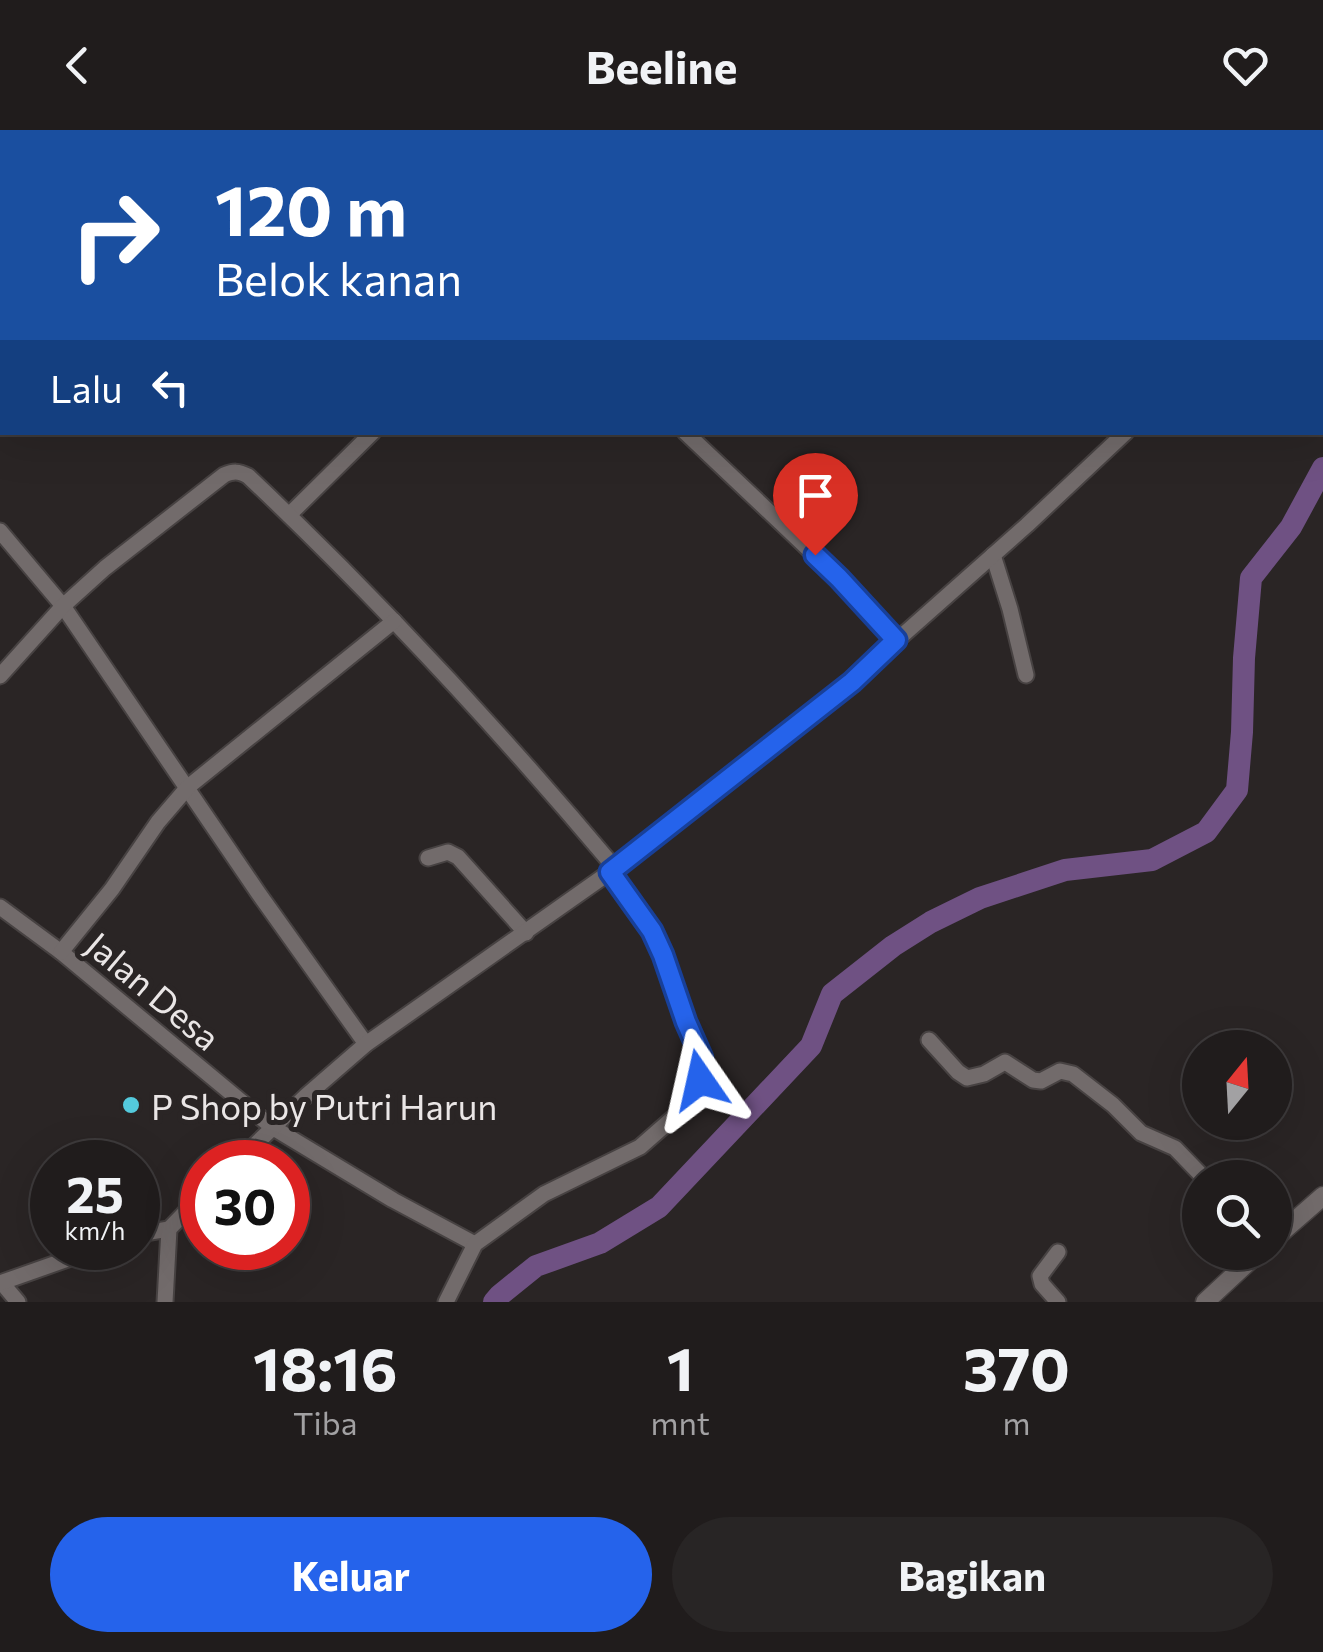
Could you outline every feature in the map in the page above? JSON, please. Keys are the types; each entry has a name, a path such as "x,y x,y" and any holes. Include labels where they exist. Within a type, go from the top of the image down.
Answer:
{"street":[{"path":"289,515 369,435"},
{"path":"688,435 839,578 896,640"},
{"path":"259,1140 366,1044 613,870 852,682 1123,435"},
{"path":"0,676 62,606 174,513 233,471 248,476 394,621 573,818 613,870 663,955 702,1058 700,1080 681,1111 640,1147 544,1194 474,1244 448,1298"},
{"path":"0,531 62,606 366,1044"},
{"path":"993,555 1026,676"},
{"path":"61,952 188,788 394,621"},
{"path":"428,858 448,852 458,857 526,933"},
{"name":"Jalan Desa","path":"0,907 61,952 272,1127 474,1244"},
{"path":"930,1040 967,1078 984,1074 1004,1062 1033,1080 1040,1081 1060,1071 1073,1074 1113,1104 1141,1133 1174,1148 1186,1160"},
{"path":"1292,1224 1322,1199"},
{"path":"160,1230 169,1228 180,1217"},
{"path":"165,1302 169,1228"},
{"path":"1058,1252 1040,1276 1058,1302"},
{"path":"18,1302 2,1282 36,1270"},
{"path":"1205,1302 1240,1270"}],"waterway":[{"path":"494,1302 536,1266 600,1243 659,1207 811,1046 832,994 893,946 980,898 1065,870 1152,860 1206,832 1237,790 1251,578 1291,527 1323,468"}],"place":[{"name":"P Shop by Putri Harun","path":"131,1105"}],"route":[{"path":"700,1080 702,1058 663,955 652,931 610,872 852,682 896,640 815,555"}]}
